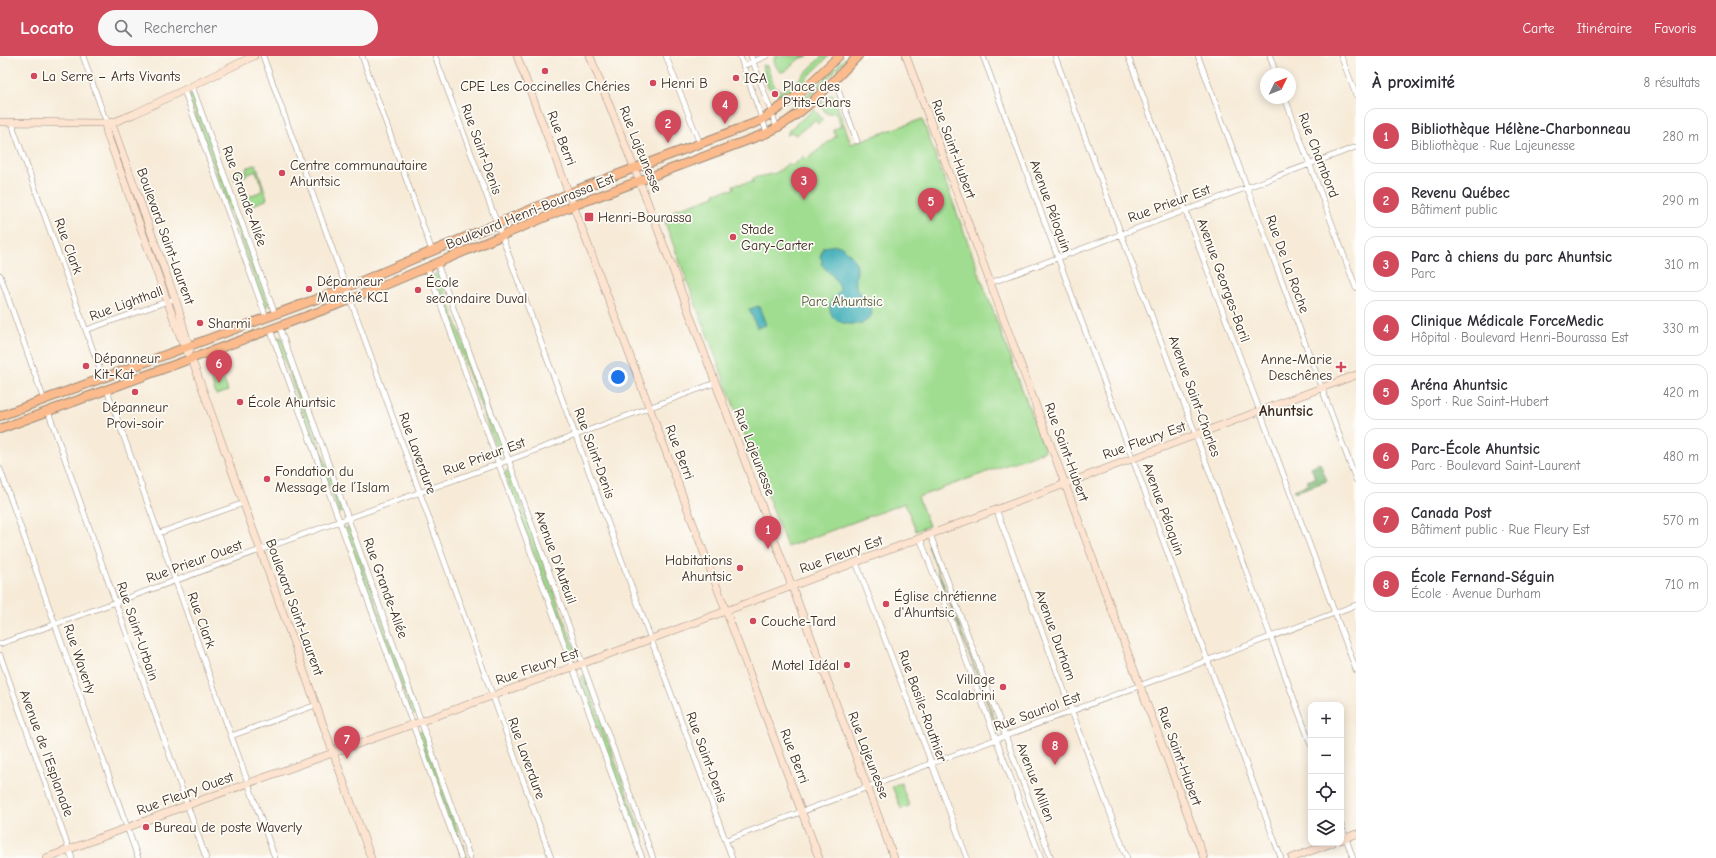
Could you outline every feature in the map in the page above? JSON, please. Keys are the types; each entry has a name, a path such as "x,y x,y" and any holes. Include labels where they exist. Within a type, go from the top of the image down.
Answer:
{"main road":[{"path":"0,122 107,121 131,116 254,56"},
{"name":"Rue Berri","path":"517,56 820,858"},
{"name":"Rue Lajeunesse","path":"590,56 640,181 894,858"},
{"name":"Boulevard Henri-Bourassa Est","path":"0,416 346,288 569,193 763,119 802,92 839,56"},
{"name":"Boulevard Henri-Bourassa Est","path":"0,429 192,361 270,329 350,300 574,205 768,133 804,109 858,56"},
{"name":"Rue Saint-Hubert","path":"906,56 1204,858"},
{"name":"Boulevard Saint-Laurent","path":"107,121 113,127 174,299 187,347"},
{"name":"Boulevard Saint-Laurent","path":"107,121 107,134 167,301 187,347 244,503 370,858"},
{"name":"Rue Fleury Est","path":"333,753 573,668 1356,375"},
{"name":"Rue Fleury Ouest","path":"46,858 187,805 333,753"},
{"path":"1344,839 1356,834"},
{"path":"1292,858 1324,846"}],"street":[{"name":"Boulevard Saint-Laurent","path":"83,56 107,121"},
{"name":"Rue Laverdure","path":"263,56 551,858"},
{"path":"362,56 432,251"},
{"name":"Rue Saint-Denis","path":"435,56 732,858"},
{"path":"666,56 700,144"},
{"path":"740,56 768,133"},
{"path":"751,56 777,128"},
{"path":"743,66 766,56"},
{"name":"Avenue Péloquin","path":"983,56 1281,858"},
{"name":"Avenue Saint-Charles","path":"1055,56 1308,738"},
{"name":"Avenue Georges-Baril","path":"1128,56 1356,670"},
{"name":"Rue De La Roche","path":"1198,56 1356,480"},
{"path":"1270,56 1274,68"},
{"path":"1341,56 1356,95"},
{"path":"833,81 837,87 857,141"},
{"name":"Rue Grande-Allée","path":"192,86 275,314"},
{"name":"Rue Grande-Allée","path":"184,90 266,317"},
{"name":"Rue Chambord","path":"1287,104 1356,288"},
{"name":"Rue Clark","path":"13,122 14,130 103,378"},
{"name":"Rue Prieur Est","path":"990,283 1356,146"},
{"name":"Avenue D'Auteuil","path":"437,263 653,858"},
{"name":"Avenue D'Auteuil","path":"427,267 642,858"},
{"path":"0,275 44,400"},
{"name":"Rue Lighthall","path":"86,330 174,299"},
{"name":"Rue Grande-Allée","path":"279,326 470,858"},
{"name":"Rue Grande-Allée","path":"270,329 461,858"},
{"name":"Rue Prieur Est","path":"260,550 499,464 715,383"},
{"name":"Rue Clark","path":"107,390 275,858"},
{"name":"Rue Saint-Urbain","path":"48,412 206,858"},
{"name":"Rue Waverly","path":"0,468 138,858"},
{"path":"159,533 244,503"},
{"name":"Avenue Durham","path":"996,509 1127,858"},
{"name":"Avenue Millen","path":"930,534 1052,858"},
{"name":"Avenue Millen","path":"920,538 1041,858"},
{"name":"Rue Prieur Ouest","path":"0,644 260,550"},
{"name":"Rue Basile-Routhier","path":"856,562 968,858"},
{"name":"Rue Sauriol Est","path":"726,840 1356,605"},
{"name":"Avenue de l'Esplanade","path":"0,655 72,858"},
{"path":"231,736 316,705"},
{"path":"1344,839 1353,858"}],"green space":[{"path":"775,56 808,56 799,59 785,71 781,72 775,65"},
{"path":"822,56 829,56 801,84 787,95 778,94 768,87 762,65 767,66 775,88 782,91 797,81"},
{"path":"847,56 850,56 803,103 785,117 782,114 813,90"},
{"path":"190,94 193,94 269,305 265,307 189,97"},
{"name":"Parc Ahuntsic","path":"831,94 833,94 851,144 922,119 978,270 977,271 1045,451 918,497 929,526 916,531 905,503 787,547 663,217 675,213 674,210 715,196 714,193 734,189 733,185 753,182 753,178 776,173 789,163 792,166 804,156 807,159 836,136 833,130 841,126 835,112 827,114 819,104 822,102 823,104"},
{"path":"814,109 822,119 821,122 818,124 815,120 796,135 791,132 787,136 789,130"},
{"path":"256,164 267,198 266,200 245,208 241,198 262,191 262,186 256,171 235,180 233,173 242,169 243,172 247,171 246,168"},
{"path":"438,273 504,454 499,456 433,275"},
{"path":"281,337 343,512 339,513 276,338"},
{"path":"221,372 228,391 216,395 210,376"},
{"path":"1320,463 1327,481 1295,492 1294,490 1309,484 1307,481 1315,478 1311,467"},
{"path":"509,470 577,655 572,657 505,474 505,472"},
{"path":"349,527 416,714 412,715 345,529"},
{"path":"929,545 998,729 997,729"},
{"path":"583,675 643,838 641,840 638,838 580,679"},
{"path":"422,731 467,858 463,858 418,732"},
{"path":"901,783 909,806 901,809 892,786"}],"water":[{"path":"837,245 847,251 855,261 857,268 856,287 872,311 870,317 858,324 842,323 835,319 831,314 830,306 840,290 835,279 821,264 822,260 820,257 823,247"},
{"path":"759,306 766,325 757,328 749,309"}],"place":[{"name":"CPE Les Coccinelles Chéries","path":"545,71"},
{"name":"La Serre – Arts Vivants","path":"34,76"},
{"name":"IGA","path":"736,78"},
{"name":"Henri B","path":"653,83"},
{"name":"Place des P'tits-Chars","path":"775,94"},
{"name":"Clinique Médicale ForceMedic","path":"725,124"},
{"name":"Revenu Québec","path":"668,143"},
{"name":"Centre communautaire Ahuntsic","path":"282,173"},
{"name":"Parc à chiens du parc Ahuntsic","path":"804,200"},
{"name":"Henri-Bourassa","path":"589,217"},
{"name":"Aréna Ahuntsic","path":"931,221"},
{"name":"Stade Gary-Carter","path":"733,237"},
{"name":"Dépanneur Marché KCI","path":"309,289"},
{"name":"École secondaire Duval","path":"418,290"},
{"name":"Sharmi","path":"200,323"},
{"name":"Dépanneur Kit-Kat","path":"86,366"},
{"name":"Anne-Marie Deschênes","path":"1341,367"},
{"name":"Parc-École Ahuntsic","path":"219,383"},
{"name":"Dépanneur Provi-soir","path":"135,392"},
{"name":"École Ahuntsic","path":"240,402"},
{"name":"Fondation du Message de l’Islam","path":"267,479"},
{"name":"Bibliothèque Hélène-Charbonneau","path":"768,549"},
{"name":"Habitations Ahuntsic","path":"740,568"},
{"name":"Église chrétienne d'Ahuntsic","path":"886,604"},
{"name":"Couche-Tard","path":"753,621"},
{"name":"Motel Idéal","path":"847,665"},
{"name":"Village Scalabrini","path":"1003,687"},
{"name":"Canada Post","path":"347,759"},
{"name":"École Fernand-Séguin","path":"1055,765"},
{"name":"Bureau de poste Waverly","path":"146,827"}],"district":[{"name":"Ahuntsic","path":"1286,411"}]}
